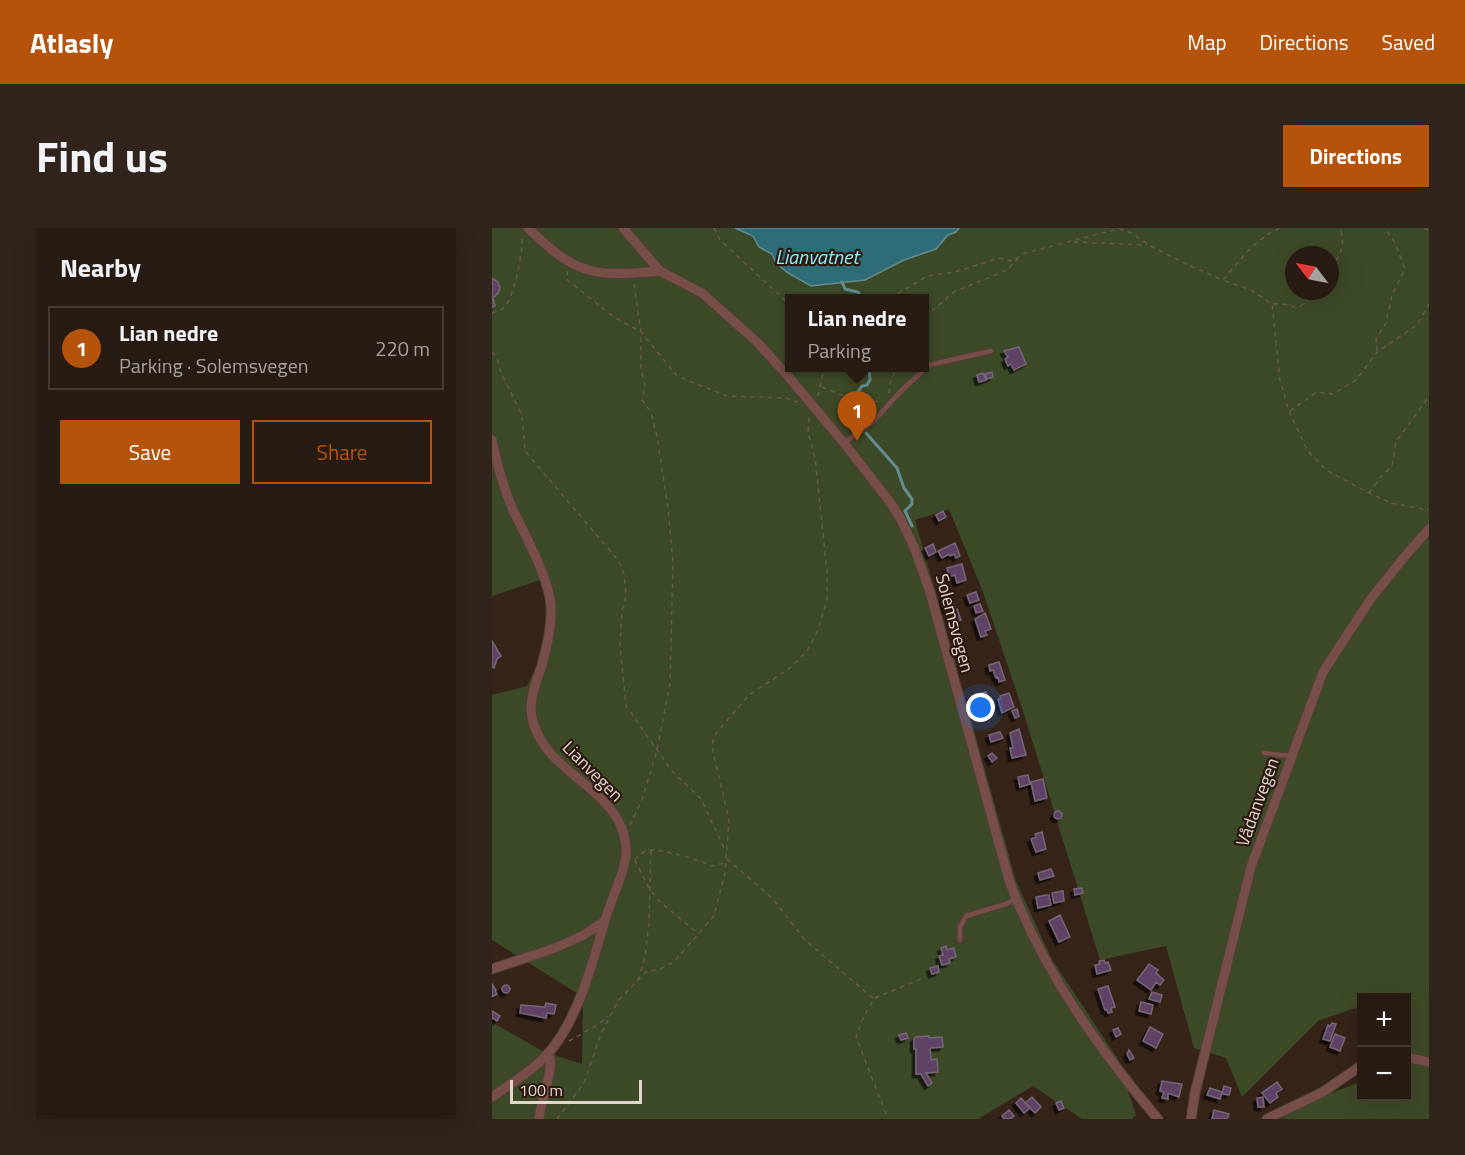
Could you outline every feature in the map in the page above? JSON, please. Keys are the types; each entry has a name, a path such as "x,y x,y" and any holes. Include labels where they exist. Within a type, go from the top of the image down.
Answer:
{"street":[{"path":"528,228 550,249 571,264 594,272 660,271"},
{"name":"Solemsvegen","path":"623,228 660,271 702,293 757,342 785,372"},
{"name":"Solemsvegen","path":"785,372 890,502 907,532 922,568 1016,899 1036,942 1077,1011 1106,1054 1158,1119"},
{"name":"Lianvegen","path":"492,440 500,475 542,575 551,606 547,645 531,701 533,724 543,745 611,810 624,837 626,849 624,868 575,1007 551,1050 492,1097"},
{"name":"Vådanvegen","path":"1191,1119 1195,1093 1239,908 1251,867 1323,672 1376,592 1429,530"},
{"path":"492,969 549,951 582,936 605,921"},
{"path":"539,1119 543,1093 551,1066 551,1050"},
{"path":"1411,1058 1429,1062"},
{"path":"1267,1119 1323,1092 1357,1068"}],"lane":[{"path":"929,365 991,351"},
{"path":"844,443 873,422 920,372"},
{"path":"1264,753 1292,756"},
{"path":"960,940 960,927 966,916 1016,899"}],"path":[{"path":"492,313 504,308 512,294 522,246 520,228"},
{"path":"714,228 720,240 785,300"},
{"path":"1129,228 1130,232"},
{"path":"1223,280 1251,246 1280,228"},
{"path":"1339,257 1344,246 1340,228"},
{"path":"1377,352 1376,339 1386,323 1392,295 1405,268 1395,243 1385,228"},
{"path":"1424,228 1429,231"},
{"path":"929,313 954,292 1007,270 1025,253 1118,229 1130,232 1148,245 1187,265 1251,290 1272,304 1282,303 1295,309 1301,308 1308,300"},
{"path":"1070,241 1148,245"},
{"path":"897,294 928,276 955,272 999,258 1012,261 1019,258"},
{"path":"571,264 566,279 614,318 641,332 677,376 728,396 785,398 813,408"},
{"path":"624,837 642,800 657,750 670,684 672,563 662,462 651,412 642,400 645,385 641,368 641,332 632,273"},
{"path":"1272,304 1280,380 1289,411 1306,450 1326,470 1369,493 1391,503 1429,510"},
{"path":"1289,411 1317,392 1333,394 1356,380 1377,352 1417,325 1429,304"},
{"path":"492,352 497,358 501,373 522,415 525,451 618,560 624,574 626,596 622,611 620,646 626,706 672,771 701,800 727,850"},
{"path":"557,1119 584,1083 610,1014 618,1001 646,972 660,969 674,962 714,916 726,861 729,819 713,752 713,741 717,732 749,695 790,668 807,651 817,632 827,601 827,572 815,457 808,433 808,419 821,387 823,372"},
{"path":"821,387 834,394 852,399 869,399 890,404 890,384 894,372"},
{"path":"1369,493 1380,477 1392,466 1396,442 1429,396"},
{"path":"699,934 660,902 650,890 635,860 641,853 651,850 702,861 711,866 726,861"},
{"path":"638,981 645,957 648,934 651,850"},
{"path":"726,861 772,898 805,940 874,999"},
{"path":"888,1119 856,1037 874,999 921,979"},
{"path":"551,1050 599,1024 610,1014"}],"green space":[{"path":"492,228 735,228 753,236 759,246 772,254 776,263 788,273 842,282 865,280 904,260 936,249 948,235 959,228 1429,228 1429,1119 1282,1119 1299,1106 1357,1083 1357,1101 1411,1101 1411,993 1357,993 1357,1007 1318,1021 1242,1097 1226,1058 1194,1048 1166,946 1100,960 1024,714 983,592 949,509 915,520 1016,881 1051,958 1117,1058 1136,1115 1132,1119 1082,1119 1033,1086 978,1119 492,1119 492,1022 542,1051 582,1064 583,997 492,940 492,695 527,686 542,655 548,607 540,580 492,596"}],"water":[{"name":"Lianvatnet","path":"735,228 959,228 948,235 936,249 904,260 865,280 811,286 776,263 772,254 759,247 753,236"}],"building":[{"path":"492,278 498,282 500,288 493,298 495,306 492,307"},
{"path":"1019,347 1026,364 1014,370 1011,364 1008,366 1005,359 1008,357 1004,351"},
{"path":"992,372 993,377 987,379 985,374"},
{"path":"983,373 986,380 979,382 977,375"},
{"path":"943,511 946,517 939,521 936,515"},
{"path":"955,543 960,556 956,558 954,554 950,556 949,554 942,558 938,551"},
{"path":"933,544 936,552 929,556 925,548"},
{"path":"962,564 966,580 957,583 955,575 949,577 947,568"},
{"path":"976,592 979,600 970,603 967,595"},
{"path":"951,595 955,608 946,610 943,597"},
{"path":"980,604 983,611 976,613 974,606"},
{"path":"957,609 961,620 953,623 949,612"},
{"path":"985,613 991,629 985,631 987,635 981,637 975,619"},
{"path":"492,641 501,656 497,659 494,668 492,667"},
{"path":"999,662 1005,680 999,682 993,670 990,671 989,665"},
{"path":"986,692 988,698 986,702 975,705 972,696"},
{"path":"1009,693 1014,707 1002,713 998,699"},
{"path":"1017,709 1019,716 1015,718 1012,711"},
{"path":"1019,729 1026,755 1012,758 1010,733"},
{"path":"1000,732 1003,738 991,742 989,735"},
{"path":"992,753 997,758 992,762 988,756"},
{"path":"1028,775 1030,784 1020,787 1018,777"},
{"path":"1043,779 1047,798 1035,801 1031,782"},
{"path":"1058,811 1062,815 1058,819 1054,815"},
{"path":"1042,832 1046,849 1036,852 1031,839 1036,837 1035,834"},
{"path":"1051,869 1054,876 1040,880 1038,873"},
{"path":"1082,888 1083,893 1075,895 1074,889"},
{"path":"1063,891 1064,901 1054,903 1052,893"},
{"path":"1049,895 1051,905 1038,908 1036,897"},
{"path":"1060,915 1070,937 1059,942 1049,921"},
{"path":"946,946 947,950 954,948 956,957 949,959 950,963 942,965 939,956 943,955 941,948"},
{"path":"1104,960 1105,963 1108,962 1111,970 1097,974 1095,965"},
{"path":"1149,964 1158,970 1156,973 1164,980 1160,985 1156,982 1151,990 1137,980"},
{"path":"938,966 939,972 932,974 930,968"},
{"path":"492,984 497,994 492,997"},
{"path":"506,985 510,989 506,993 502,989"},
{"path":"1108,986 1115,1007 1111,1008 1112,1012 1108,1013 1098,989"},
{"path":"1152,992 1162,995 1160,1002 1149,999"},
{"path":"1141,1002 1153,1005 1151,1014 1139,1011"},
{"path":"546,1003 556,1005 554,1014 547,1013 546,1018 520,1013 521,1005 545,1007"},
{"path":"492,1011 500,1016 497,1021 492,1018"},
{"path":"1336,1024 1330,1041 1323,1039 1328,1025"},
{"path":"1150,1027 1163,1034 1156,1048 1143,1041"},
{"path":"1118,1028 1121,1034 1116,1037 1113,1030"},
{"path":"906,1033 908,1038 901,1040 899,1035"},
{"path":"1335,1034 1345,1038 1340,1051 1330,1047"},
{"path":"929,1036 929,1038 942,1037 943,1047 930,1048 931,1060 937,1059 938,1072 926,1073 932,1083 928,1086 921,1074 916,1074 914,1039"},
{"path":"1129,1050 1134,1058 1130,1060 1127,1054"},
{"path":"1162,1081 1182,1084 1179,1097 1168,1093 1168,1099 1162,1098 1164,1092 1160,1091"},
{"path":"1277,1082 1282,1089 1276,1093 1278,1097 1270,1103 1262,1093"},
{"path":"1224,1086 1231,1088 1229,1095 1222,1094"},
{"path":"1210,1088 1222,1092 1220,1099 1207,1095"},
{"path":"1032,1097 1041,1107 1035,1113 1025,1103"},
{"path":"1263,1097 1264,1107 1258,1107 1257,1098"},
{"path":"1021,1098 1030,1108 1024,1113 1016,1103"},
{"path":"1061,1101 1064,1108 1059,1110 1056,1103"},
{"path":"1009,1110 1014,1116 1004,1119 1002,1116"},
{"path":"1214,1110 1229,1114 1227,1119 1212,1119"}],"waterway":[{"path":"842,282 845,289 859,294"},
{"path":"860,425 849,404 862,386 867,385 870,380 869,372"},
{"path":"866,433 897,468 904,488 912,499 912,504 905,511 912,526"}],"place":[{"name":"Lian nedre","path":"857,441"}]}
